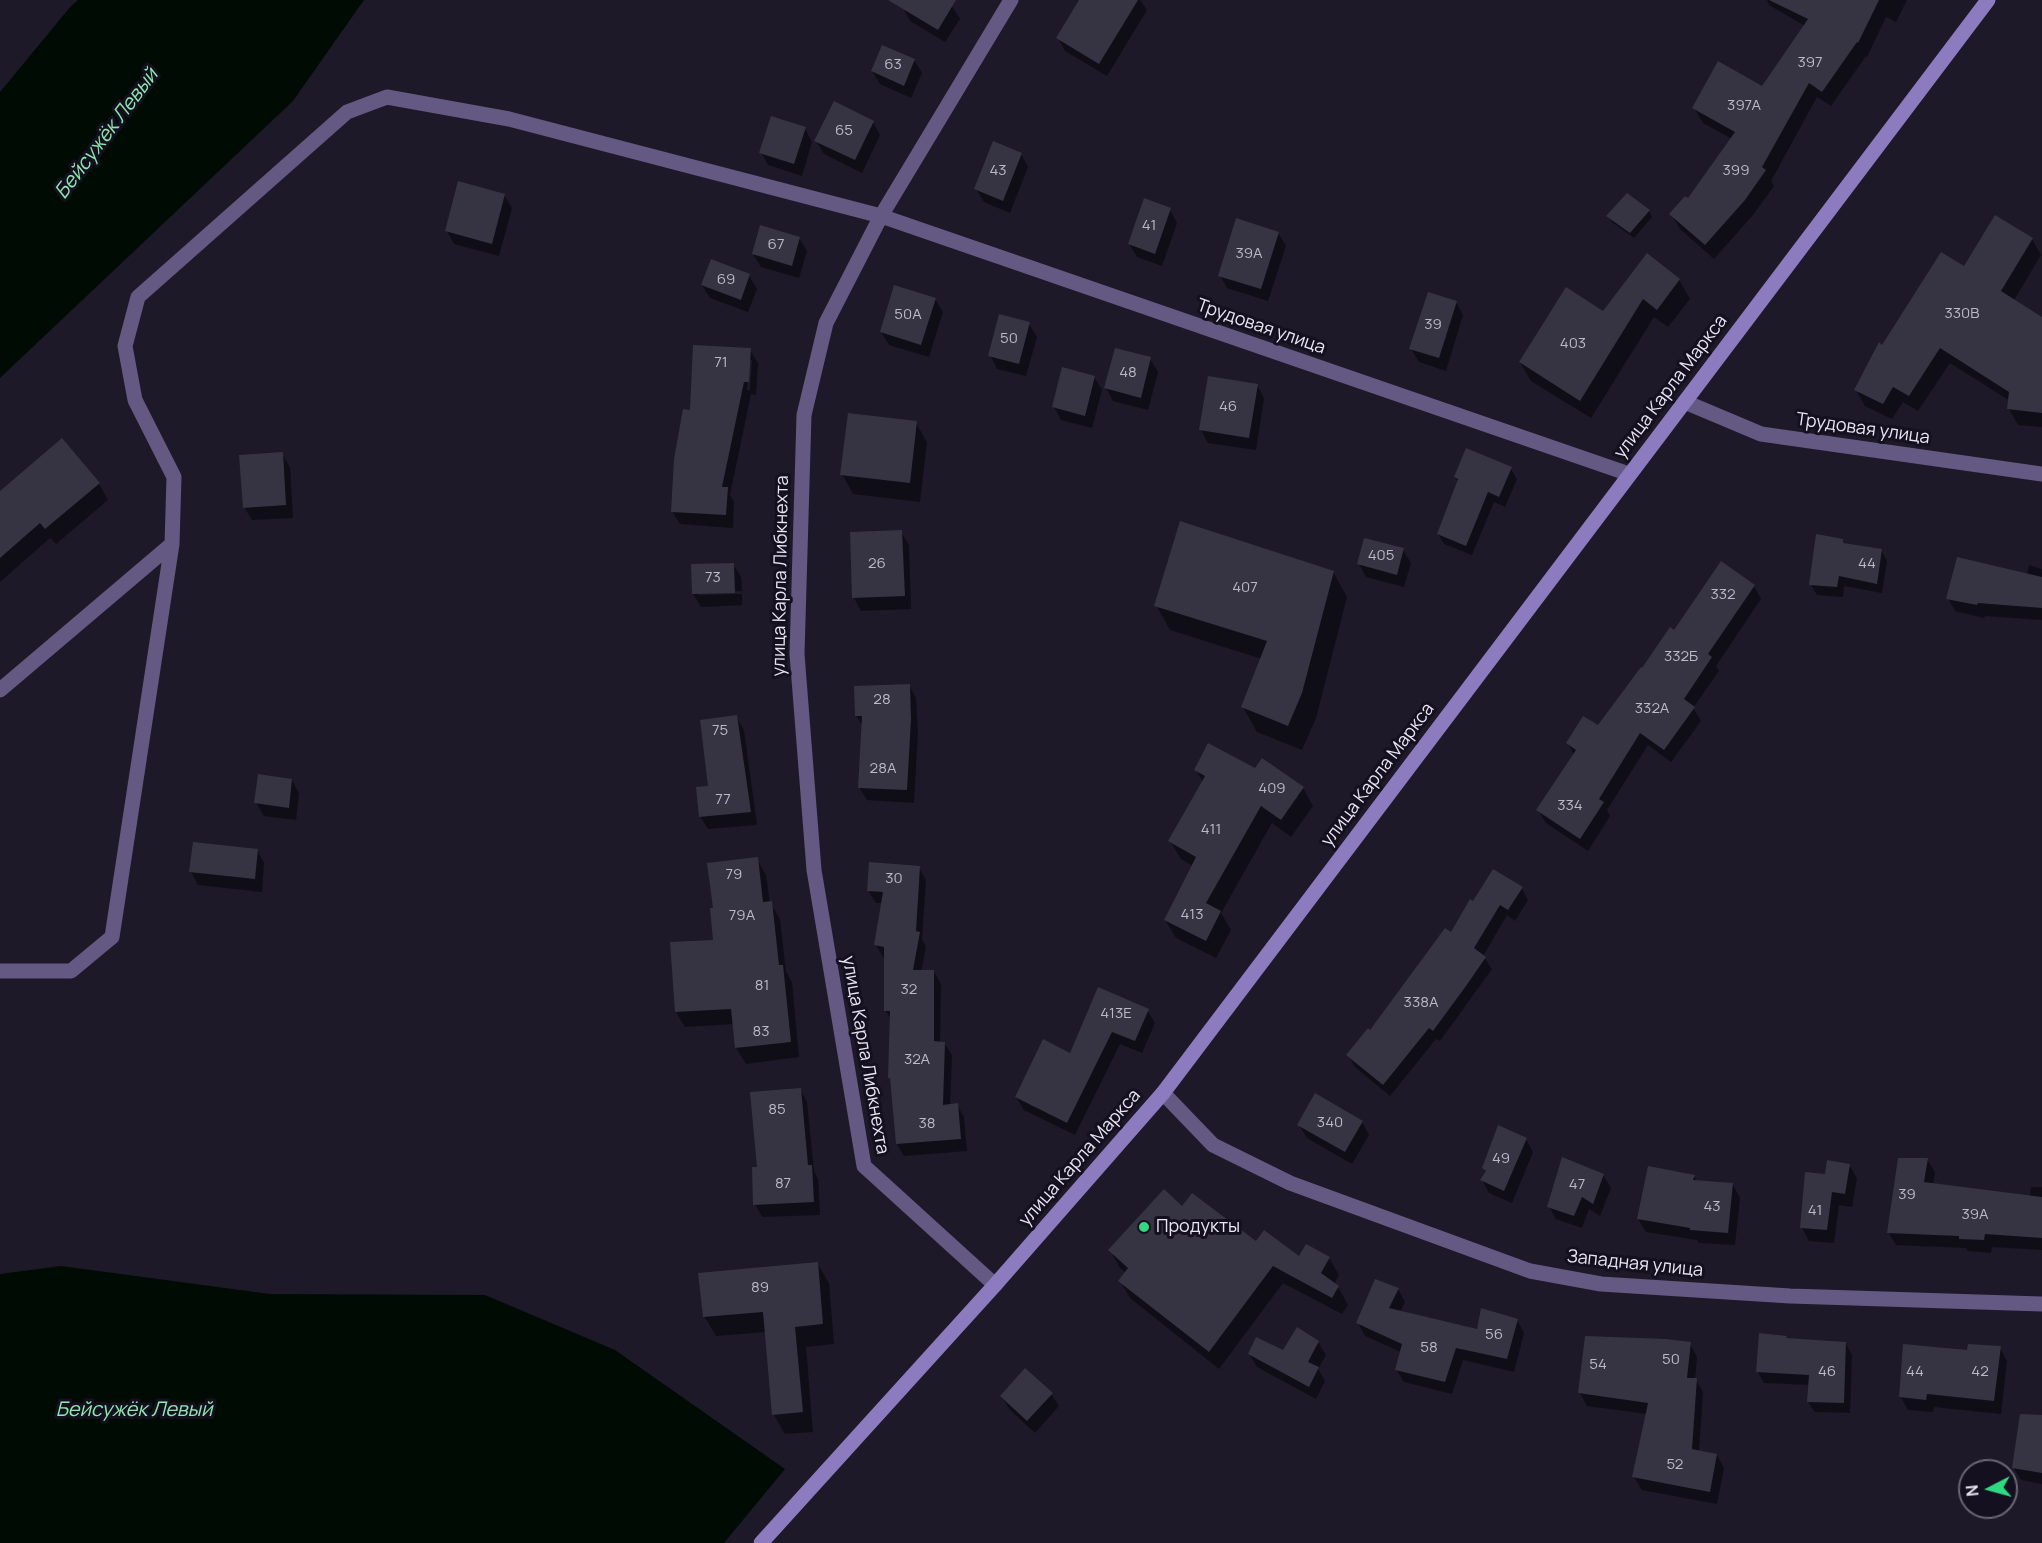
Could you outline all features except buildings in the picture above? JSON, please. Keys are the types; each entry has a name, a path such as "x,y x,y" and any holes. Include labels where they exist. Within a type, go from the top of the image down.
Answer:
{"main road":[{"name":"улица Карла Маркса","path":"761,1543 995,1285 1163,1093 1988,0"}],"street":[{"name":"улица Карла Либкнехта","path":"995,1285 864,1166 814,870 797,654 804,415 826,323 881,216 1011,0"},
{"name":"Трудовая улица","path":"0,971 71,971 112,937 172,544 174,477 135,400 125,346 138,297 346,112 387,97 509,119 881,216 1629,474"},
{"name":"Трудовая улица","path":"1685,402 1761,434 2042,474"},
{"path":"0,690 172,544"},
{"name":"Западная улица","path":"1163,1093 1213,1145 1290,1183 1530,1271 1601,1284 1743,1293 2042,1304"}],"water":[{"name":"Бейсужёк Левый","path":"78,0 364,0 293,101 0,378 0,92"},
{"name":"Бейсужёк Левый","path":"61,1266 270,1294 485,1295 615,1350 785,1469 724,1543 0,1543 0,1274"}],"place":[{"name":"Продукты","path":"1144,1227"}]}
